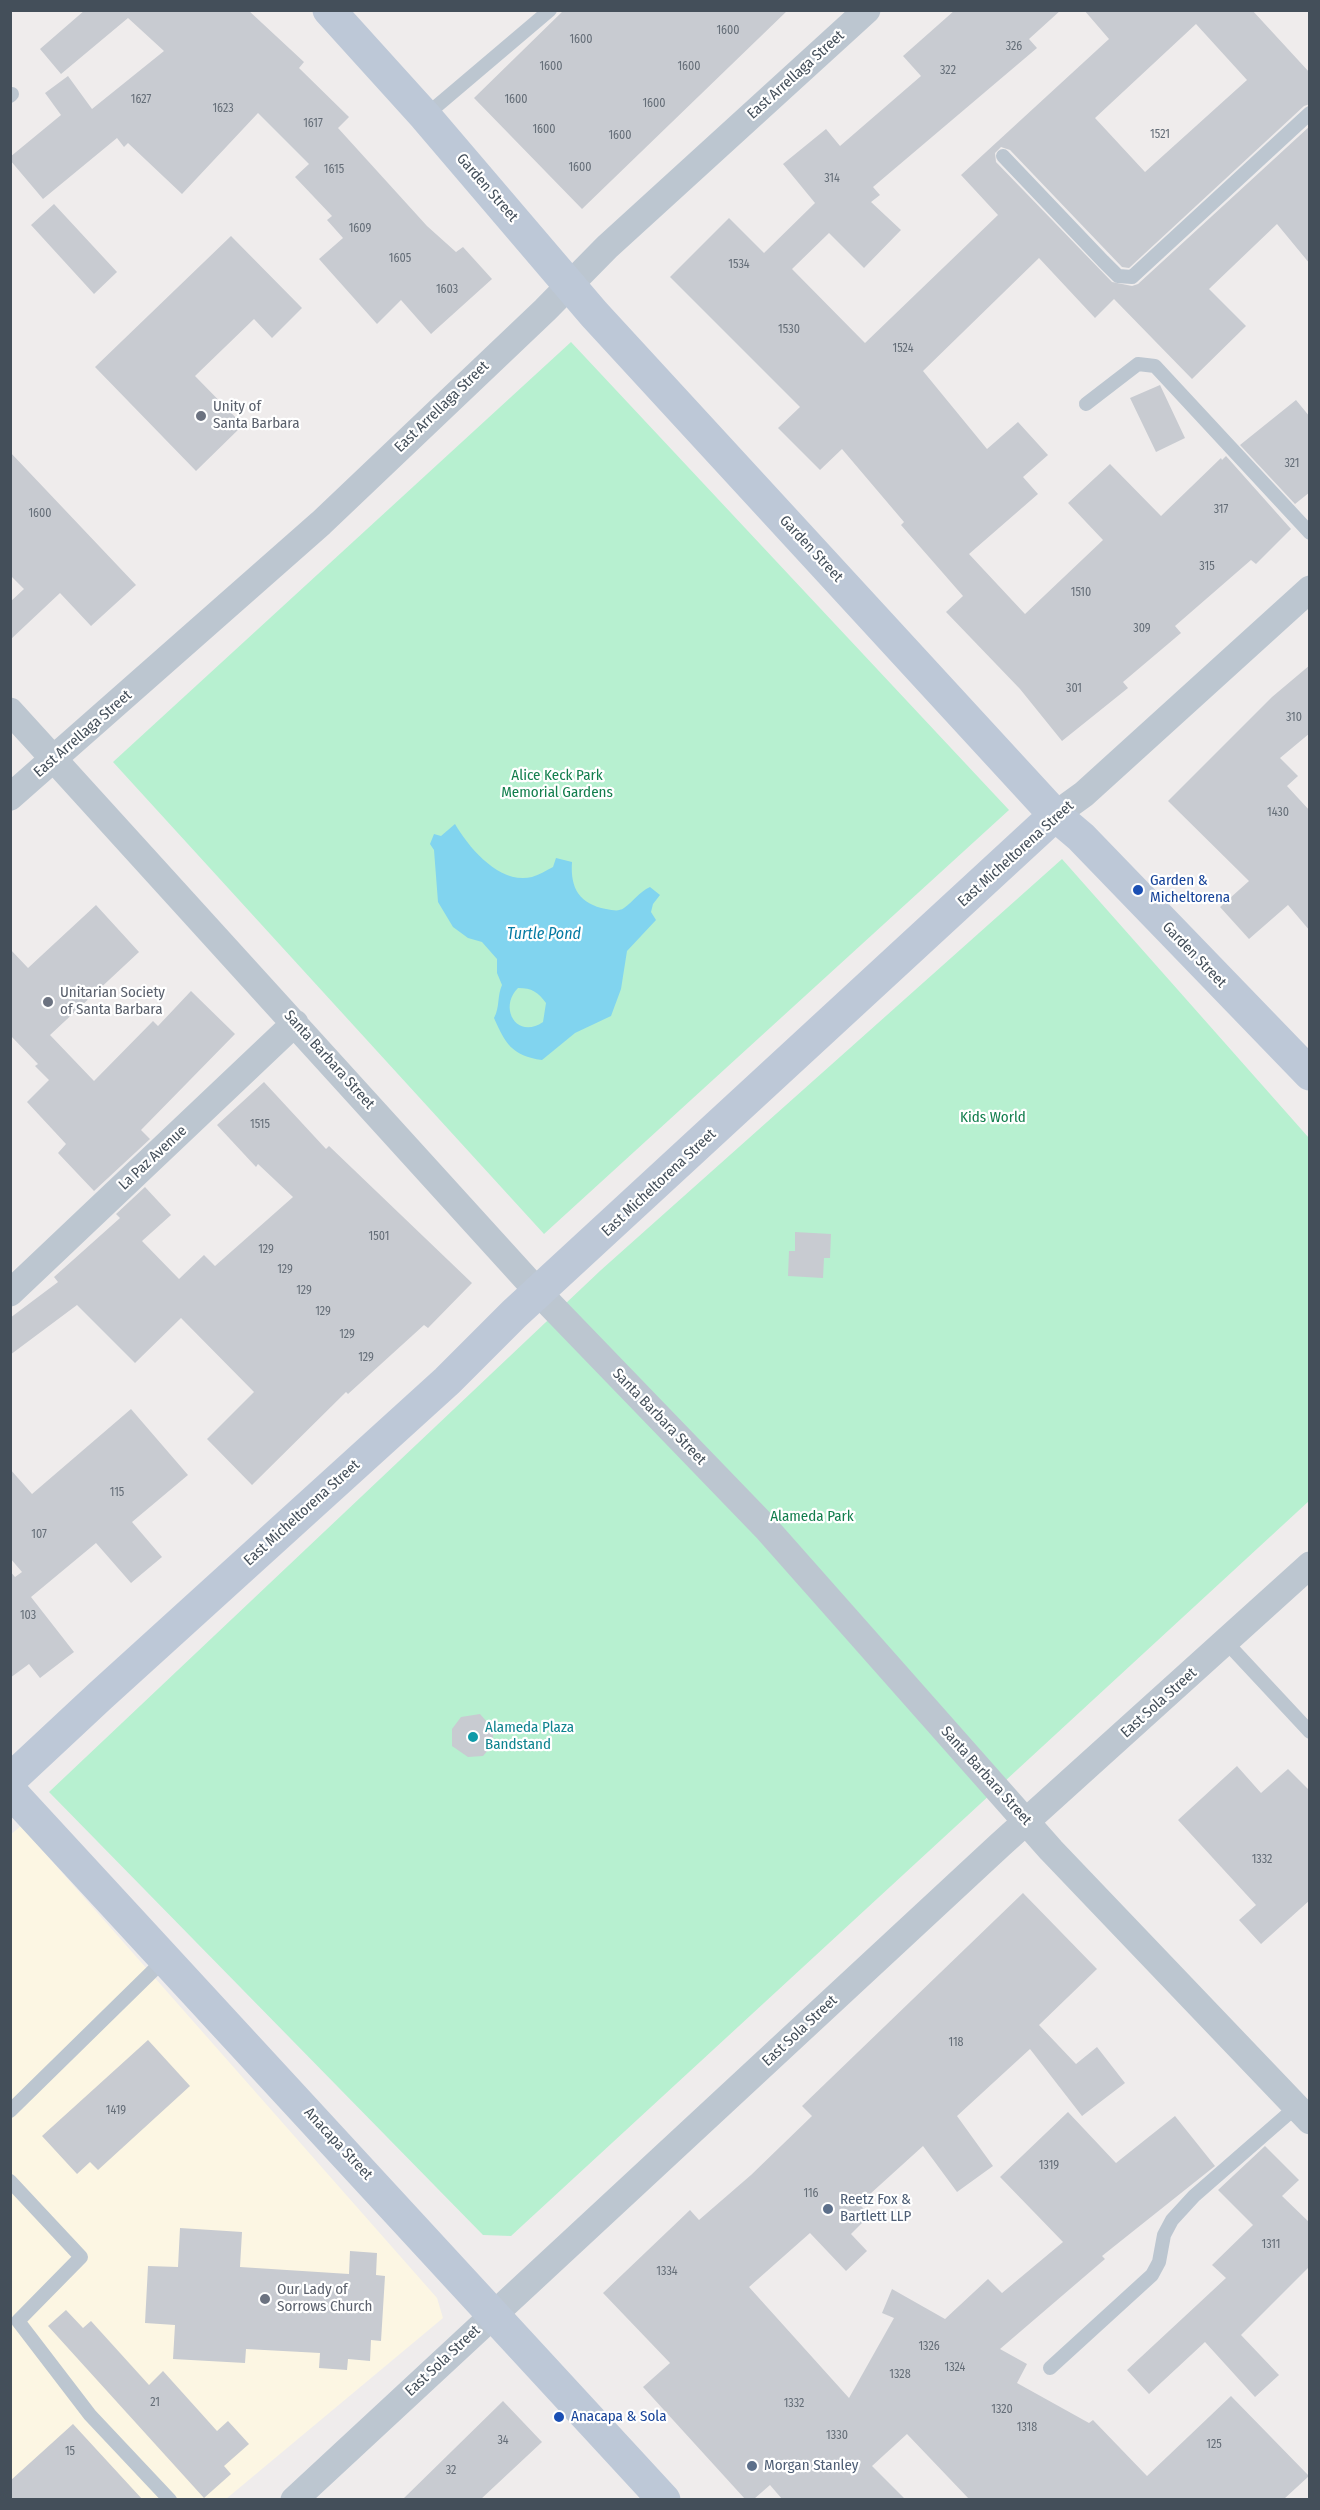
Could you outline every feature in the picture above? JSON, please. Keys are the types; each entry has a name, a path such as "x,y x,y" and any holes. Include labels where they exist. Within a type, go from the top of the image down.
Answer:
{"street":[{"name":"Garden Street","path":"329,10 425,116 570,283 594,314 1055,815 1081,837 1310,1074"},
{"name":"East Arrellaga Street","path":"10,797 321,523 570,283 867,10"},
{"name":"East Micheltorena Street","path":"10,1780 447,1381 1055,815 1084,794 1310,590"},
{"name":"Santa Barbara Street","path":"10,711 539,1293 766,1528 1051,1850 1303,2114"},
{"name":"La Paz Avenue","path":"10,1293 296,1023"},
{"name":"East Sola Street","path":"294,2499 1027,1822 1310,1565"},
{"name":"Anacapa Street","path":"10,1791 664,2499"}],"lane":[{"path":"425,116 550,10"},
{"path":"1003,156 1102,261 1119,276 1132,277 1310,113"},
{"path":"1086,404 1138,364 1155,366 1310,533"},
{"path":"1226,1642 1310,1732"},
{"path":"10,2111 166,1958"},
{"path":"1050,2368 1152,2275 1159,2262 1164,2235 1172,2220 1194,2196 1303,2114"},
{"path":"10,2181 81,2257 18,2322 90,2415 170,2499"}],"shaded area":[{"path":"21,1826 437,2298 443,2318 226,2499 11,2500 10,1835"}],"green space":[{"name":"Alice Keck Park Memorial Gardens","path":"571,342 1009,810 544,1234 113,762"},
{"name":"Alameda Park","path":"1062,859 1309,1138 1309,1501 511,2236 483,2235 49,1792 601,1270"}],"water":[{"name":"Turtle Pond","path":"455,824 468,844 487,862 497,870 520,878 535,876 553,867 556,858 572,862 573,880 578,894 597,907 622,909 650,887 660,895 653,904 651,912 656,920 627,951 621,989 611,1016 575,1033 542,1060 523,1055 511,1047 494,1018 502,985 497,973 497,959 482,942 468,938 453,927 438,902 434,850 430,844 434,834 441,836","holes":["518,988 534,991 546,1003 543,1022 534,1027 518,1024 510,1012 512,996"]}],"building":[{"path":"85,10 248,10 304,62 299,68 349,117 338,128 427,226 456,252 463,247 492,279 431,334 401,300 377,324 319,259 343,238 327,220 332,216 295,177 309,164 258,113 182,194 128,143 124,147 117,138 43,199 10,160 10,157 61,115 45,93 68,76 92,109 164,51 128,18 61,74 40,49"},
{"path":"564,10 788,10 582,209 474,98"},
{"path":"955,10 1061,10 1029,39 1037,48 873,187 880,195 871,202 901,230 864,268 829,233 792,269 865,343 998,215 961,175 1109,39 1084,10 1252,10 1310,73 1310,104 1304,106 1129,268 1122,267 1010,150 1001,147 995,153 996,162 1112,282 1132,286 1138,284 1310,126 1310,264 1277,224 1209,289 1246,326 1192,379 1114,299 1095,318 1039,258 923,371 987,449 1018,422 1048,455 1023,477 1038,494 969,554 1025,614 1103,540 1068,503 1110,464 1161,516 1221,458 1222,460 1226,456 1291,529 1256,564 1251,560 1175,626 1181,633 1123,682 1128,688 1062,741 1020,689 946,612 963,596 901,525 904,522 842,449 820,470 778,428 800,407 670,277 729,218 764,253 815,203 783,164 826,129 840,146 921,76 903,56","holes":["1196,24 1247,80 1145,172 1095,118"]},
{"path":"54,204 117,272 94,294 31,225"},
{"path":"231,236 302,308 272,338 254,319 195,376 243,425 196,471 95,367"},
{"path":"1160,385 1185,438 1156,452 1130,398"},
{"path":"1296,400 1310,417 1310,492 1295,504 1240,445"},
{"path":"10,452 136,585 91,626 60,593 10,640 10,602 24,589 10,575"},
{"path":"1310,665 1310,733 1280,758 1298,776 1287,786 1310,811 1310,931 1288,905 1249,939 1220,907 1249,881 1168,801 1272,697"},
{"path":"96,905 139,952 50,1035 94,1081 153,1021 158,1026 191,991 235,1034 141,1130 150,1139 94,1191 58,1153 66,1144 27,1102 49,1080 35,1066 38,1064 10,1035 10,949 28,968"},
{"path":"264,1082 326,1149 329,1146 472,1283 428,1328 424,1325 348,1394 346,1392 252,1485 207,1439 254,1392 181,1318 135,1363 77,1305 10,1355 10,1318 58,1282 54,1277 120,1218 116,1214 145,1187 171,1215 142,1241 179,1279 204,1255 215,1266 293,1197 258,1164 256,1167 217,1125"},
{"path":"795,1232 831,1234 830,1258 824,1258 823,1278 788,1276 789,1251 795,1251"},
{"path":"131,1409 188,1475 132,1522 162,1557 131,1583 96,1543 31,1597 74,1652 40,1678 29,1664 10,1678 10,1571 15,1577 22,1572 10,1558 10,1469 32,1494"},
{"name":"Alameda Plaza Bandstand","path":"480,1714 493,1729 493,1744 483,1756 468,1757 452,1746 452,1729 461,1717"},
{"path":"1237,1766 1261,1793 1288,1769 1310,1791 1310,1900 1261,1944 1239,1920 1256,1905 1178,1820"},
{"path":"1023,1893 1097,1969 1039,2025 1076,2064 1097,2047 1125,2083 1082,2116 1030,2049 957,2116 993,2166 957,2192 923,2146 859,2204 870,2215 851,2234 867,2251 846,2271 810,2233 749,2287 849,2398 894,2318 882,2313 892,2289 945,2319 988,2279 1002,2293 1063,2242 1000,2177 1068,2112 1116,2163 1175,2116 1215,2166 1102,2256 1105,2259 1000,2349 1027,2364 1017,2383 1089,2423 1093,2420 1147,2476 1231,2396 1309,2476 1284,2499 969,2499 907,2434 872,2466 905,2499 782,2499 770,2485 754,2499 745,2499 643,2387 670,2363 603,2293 690,2210 699,2220 751,2175 812,2116 802,2106"},
{"path":"148,2040 190,2086 98,2170 90,2162 77,2174 42,2136"},
{"path":"1265,2146 1299,2180 1282,2196 1310,2223 1310,2266 1241,2335 1279,2375 1255,2397 1205,2342 1149,2394 1127,2370 1226,2278 1212,2265 1253,2225 1218,2190"},
{"name":"Our Lady of Sorrows Church","path":"180,2228 242,2232 240,2267 349,2274 350,2251 377,2253 376,2275 385,2276 381,2341 371,2340 370,2361 348,2359 347,2370 319,2368 320,2353 246,2349 245,2363 173,2359 175,2325 145,2323 148,2266 178,2267"},
{"path":"66,2310 83,2328 91,2321 149,2385 163,2371 217,2431 228,2421 249,2444 224,2466 231,2474 204,2498 48,2326"},
{"path":"503,2401 542,2442 481,2499 403,2499"},
{"path":"73,2424 142,2499 10,2499 10,2481"}],"place":[{"name":"Unity of Santa Barbara","path":"201,416"},
{"name":"Garden & Micheltorena","path":"1138,890"},
{"name":"Unitarian Society of Santa Barbara","path":"48,1002"},
{"name":"Alameda Plaza Bandstand","path":"473,1737"},
{"name":"Reetz Fox & Bartlett LLP","path":"828,2209"},
{"name":"Our Lady of Sorrows Church","path":"265,2299"},
{"name":"Anacapa & Sola","path":"559,2417"},
{"name":"Morgan Stanley","path":"752,2466"}],"park label":[{"name":"Kids World","path":"993,1118"}]}
